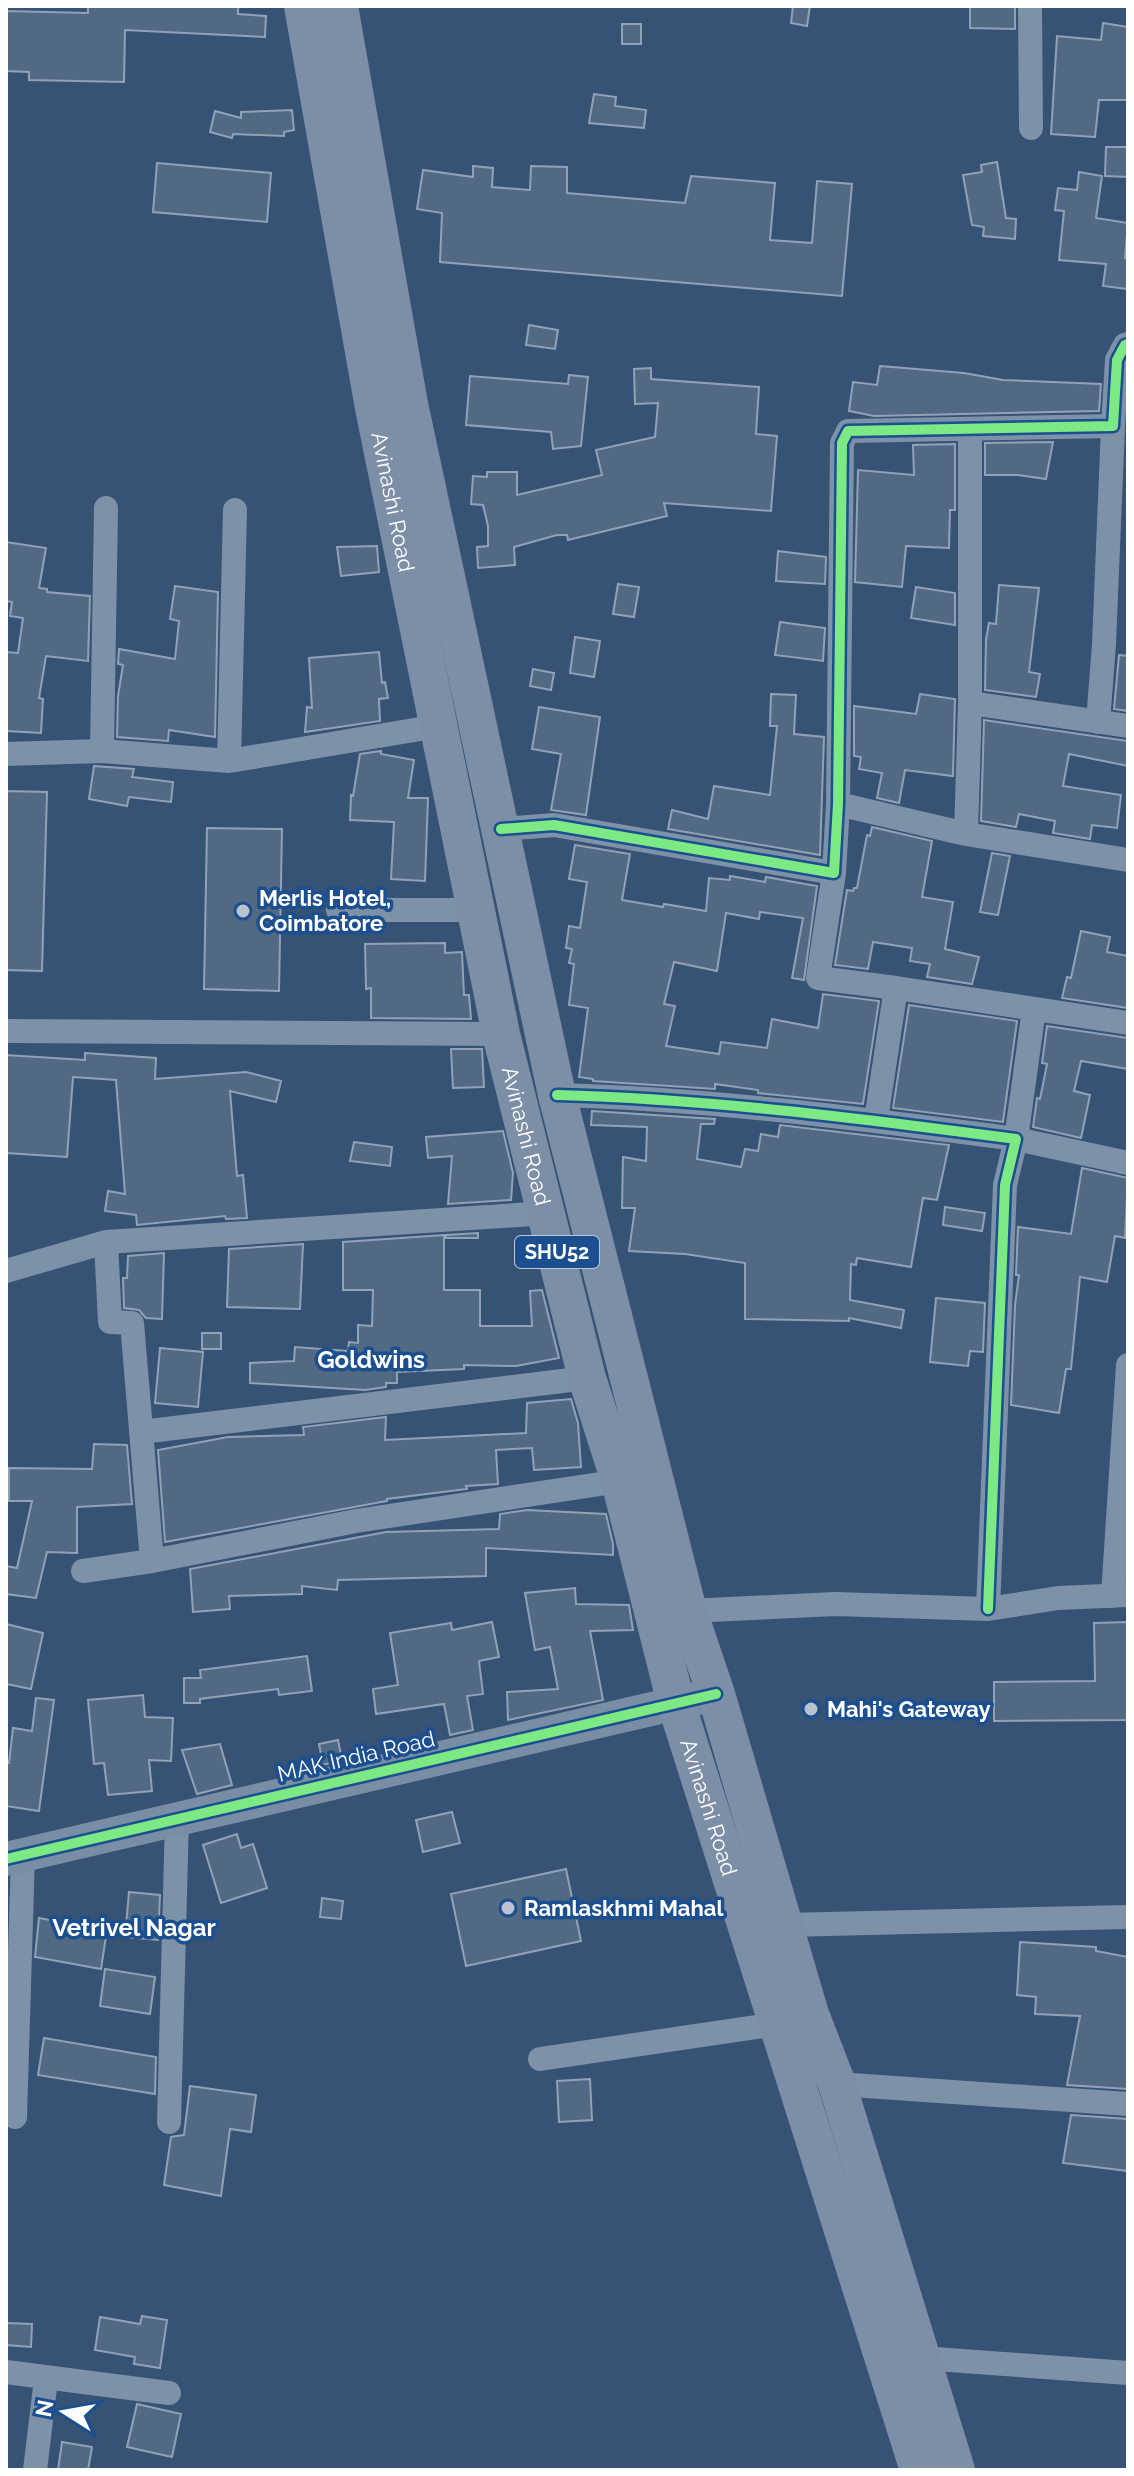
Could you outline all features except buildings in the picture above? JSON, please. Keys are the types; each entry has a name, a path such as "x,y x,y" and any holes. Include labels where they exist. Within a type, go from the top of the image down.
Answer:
{"main road":[{"name":"Avinashi Road","path":"303,6 374,408 501,1034 587,1378 620,1481 676,1703 919,2470"},
{"name":"Avinashi Road","path":"339,6 409,404 557,1095 688,1611 716,1694 810,2014 837,2084 956,2470"}],"street":[{"path":"1030,6 1031,128"},
{"path":"1098,722 1104,644 1117,546 1113,426 1117,360 1128,344"},
{"path":"1113,426 848,431 842,443 838,804 834,873 818,978 1128,1023"},
{"path":"966,834 970,703 970,429"},
{"path":"102,751 106,508"},
{"path":"229,761 235,510"},
{"path":"970,703 1128,726"},
{"path":"6,754 102,751 229,761 438,726"},
{"path":"838,804 966,834 1128,860"},
{"path":"501,829 554,825 834,873"},
{"path":"338,910 476,910"},
{"path":"876,1120 896,988"},
{"path":"988,1609 1005,1185 1016,1139 1034,1009"},
{"path":"6,1031 501,1034"},
{"path":"557,1095 648,1097 876,1120 1016,1139 1128,1163"},
{"path":"6,1271 106,1242 548,1213"},
{"path":"106,1242 110,1322 132,1323 152,1561"},
{"path":"688,1611 835,1604 988,1609 1058,1598 1120,1595 1128,1365"},
{"path":"141,1432 587,1378"},
{"path":"83,1571 152,1561 356,1521 620,1481"},
{"name":"MAK India Road","path":"15,1857 716,1694"},
{"path":"169,2122 177,1818"},
{"path":"15,1857 15,2117"},
{"path":"784,1925 1128,1917"},
{"path":"540,2059 776,2024"},
{"path":"837,2084 1128,2104"},
{"path":"921,2358 1128,2373"},
{"path":"6,2372 169,2393"},
{"path":"35,2470 46,2379"}],"cycle path":[{"path":"501,829 554,825 834,873 838,804 842,443 848,431 1113,426 1117,360 1128,344"},
{"path":"557,1095 730,1105 1016,1139 1005,1185 988,1609"},
{"path":"6,1859 716,1694"}],"place":[{"name":"Merlis Hotel, Coimbatore","path":"243,911"},
{"name":"Mahi's Gateway","path":"811,1709"},
{"name":"Ramlaskhmi Mahal","path":"508,1908"}],"district":[{"name":"Goldwins","path":"371,1359"},
{"name":"Vetrivel Nagar","path":"134,1927"}]}
